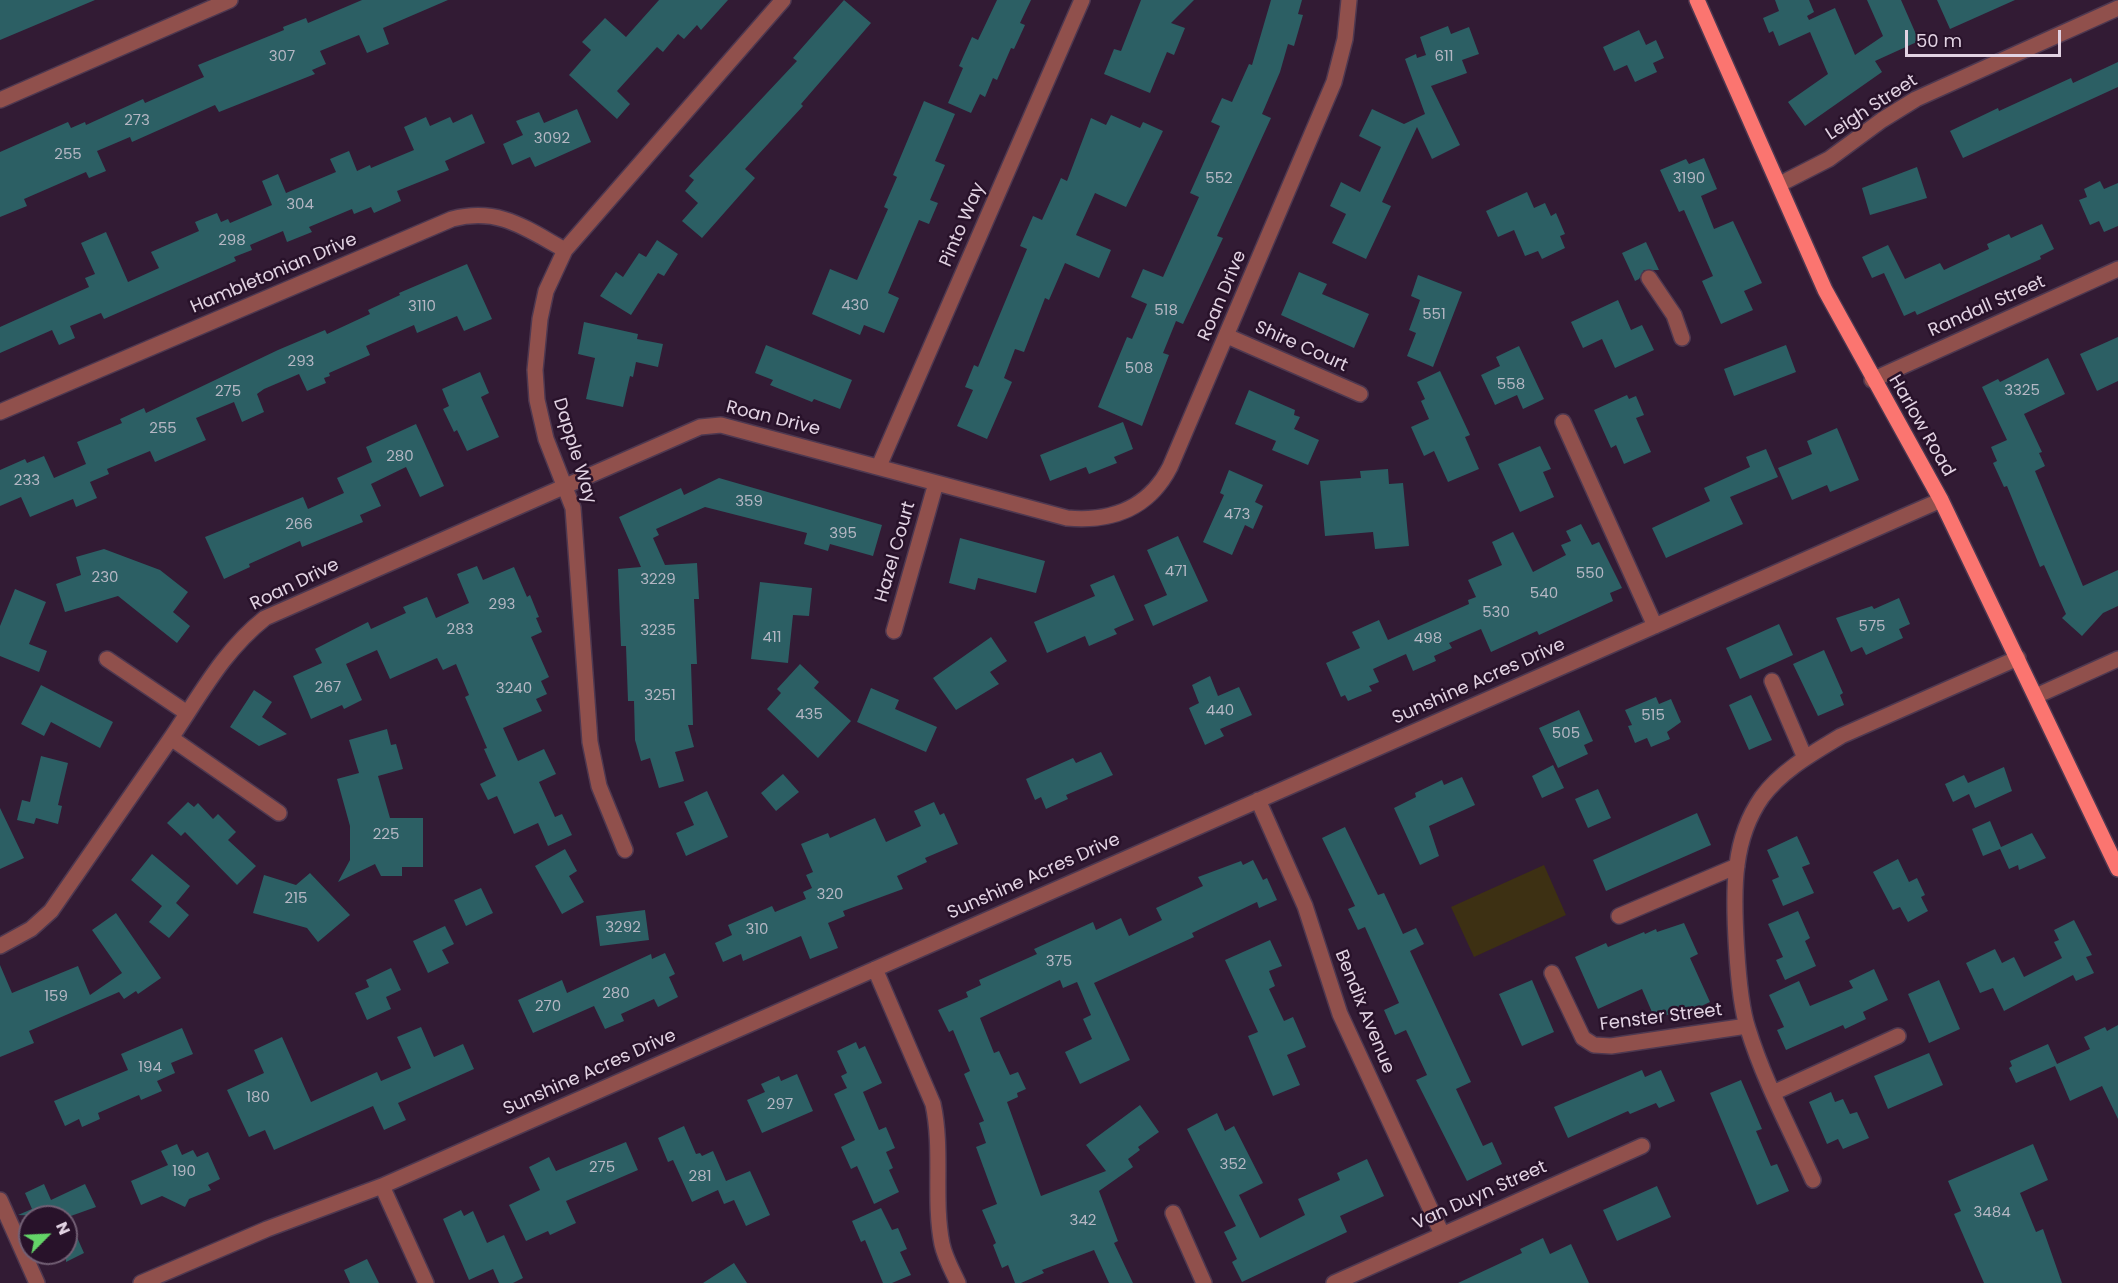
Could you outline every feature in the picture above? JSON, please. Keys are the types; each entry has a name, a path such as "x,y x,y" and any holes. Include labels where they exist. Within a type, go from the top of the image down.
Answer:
{"main road":[{"name":"Harlow Road","path":"1697,0 1825,290 1872,380 1941,500 2118,869"}],"street":[{"path":"0,100 230,0"},
{"name":"Dapple Way","path":"625,850 603,799 592,757 574,515 541,423 535,370 536,341 546,291 565,250 783,0"},
{"name":"Pinto Way","path":"879,466 1082,0"},
{"name":"Roan Drive","path":"0,946 31,929 51,911 171,738 212,673 234,646 265,618 710,425 721,425 879,466 1067,518 1091,519 1128,511 1149,497 1165,477 1334,82 1345,39 1349,0"},
{"name":"Leigh Street","path":"1780,184 1828,159 1882,120 1916,99 2118,8"},
{"name":"Hambletonian Drive","path":"0,412 452,219 478,214 503,218 565,250"},
{"name":"Randall Street","path":"1872,380 2118,269"},
{"path":"1649,278 1674,315 1682,338"},
{"name":"Shire Court","path":"1227,336 1360,394"},
{"path":"1563,422 1655,626"},
{"name":"Hazel Court","path":"894,631 936,483"},
{"name":"Sunshine Acres Drive","path":"141,1283 267,1229 382,1186 1941,500"},
{"name":"Fenster Street","path":"1813,1180 1747,1026 1738,937 1737,866 1745,831 1754,809 1778,780 1805,758 1842,736 2018,658"},
{"path":"107,659 187,712"},
{"path":"2036,696 2118,659"},
{"path":"1772,681 1805,758"},
{"path":"171,738 279,813"},
{"name":"Bendix Avenue","path":"1258,800 1305,906 1340,1014 1442,1234"},
{"path":"1619,916 1737,866"},
{"path":"875,969 933,1104 937,1124 940,1234 945,1256 958,1283"},
{"name":"Fenster Street","path":"1552,974 1580,1032 1594,1045 1611,1046 1747,1026"},
{"path":"1774,1092 1898,1036"},
{"name":"Van Duyn Street","path":"1334,1283 1642,1146"},
{"path":"382,1186 426,1283"},
{"path":"0,1200 37,1283"},
{"path":"1173,1214 1204,1283"}],"shaded area":[{"path":"1544,865 1566,915 1474,957 1451,907"}],"building":[{"path":"0,0 95,0 0,40"},
{"path":"362,0 448,0 383,28 389,44 367,53 359,35 320,51 326,64 312,70 315,74 219,112 215,105 132,142 130,137 97,151 106,171 89,178 86,172 24,199 27,206 0,217 0,152 68,122 71,128 85,122 86,125 143,99 145,103 204,77 198,65 284,30 283,27 306,18 308,23"},
{"path":"659,0 728,0 701,30 697,25 684,39 678,34 663,52 657,47 617,91 630,104 617,119 569,75 591,50 582,42 605,18 626,37"},
{"path":"844,0 871,23 801,104 803,106 745,169 755,178 702,238 682,221 698,203 685,191 694,180 689,176 797,61 793,58"},
{"path":"997,0 1031,0 1020,23 1025,25 1014,49 1011,48 997,80 993,78 985,97 980,94 971,113 948,103 963,68 959,66 972,37 978,40"},
{"path":"1141,0 1194,0 1171,23 1185,28 1174,55 1167,52 1150,93 1104,74 1114,49 1121,51"},
{"path":"1271,0 1302,0 1298,14 1303,15 1294,46 1288,44 1280,72 1262,114 1271,118 1217,236 1223,238 1183,324 1176,321 1163,353 1169,355 1142,426 1098,407 1127,337 1132,339 1147,304 1131,297 1143,269 1163,277 1199,197 1190,193 1220,126 1211,122 1222,98 1232,102 1249,64 1252,65"},
{"path":"1775,0 1809,0 1814,12 1807,16 1809,20 1835,8 1855,55 1883,36 1867,0 1901,0 1919,41 1875,61 1882,72 1805,126 1788,102 1828,74 1810,32 1779,46 1773,31 1769,33 1763,18 1779,11"},
{"path":"1937,0 2015,0 1950,29"},
{"path":"1448,26 1451,34 1469,27 1479,54 1462,60 1467,73 1431,86 1460,145 1432,159 1417,127 1382,202 1391,206 1366,259 1332,243 1346,214 1330,206 1341,182 1360,192 1381,147 1359,136 1372,109 1404,124 1425,114 1405,59 1416,54 1417,58 1426,55 1420,37"},
{"path":"1639,30 1646,45 1656,40 1664,58 1653,63 1657,72 1635,82 1627,65 1614,71 1603,47"},
{"path":"2118,62 2118,87 1963,158 1950,131 1998,108 1999,111 2071,78 2073,83"},
{"path":"924,101 955,114 935,161 945,165 930,200 938,203 929,224 919,220 888,293 899,298 884,333 864,325 860,335 812,314 830,269 857,280 888,209 884,207 897,177 893,175"},
{"path":"577,109 591,142 535,167 530,157 512,165 503,144 523,135 516,121 539,112 544,123"},
{"path":"472,114 485,143 445,161 449,170 397,191 401,201 374,213 371,207 354,214 352,209 309,227 312,232 287,242 283,231 250,245 252,250 234,257 236,261 104,319 101,313 70,326 75,338 59,345 52,330 0,353 0,327 89,287 85,278 95,274 81,243 106,232 128,282 159,268 151,252 199,231 195,222 217,213 221,222 228,219 230,223 272,205 262,181 278,174 286,193 336,172 330,159 349,151 357,171 370,165 371,168 414,150 404,127 426,117 430,126 450,117 453,123"},
{"path":"1111,115 1140,128 1143,122 1163,131 1126,207 1095,193 1076,235 1111,250 1099,278 1065,263 1049,300 1045,298 1024,352 1015,349 1004,378 1012,382 987,439 957,426 973,390 965,387 974,365 978,367 1027,249 1020,246 1033,216 1042,220 1061,178 1067,181 1091,118 1106,125"},
{"path":"1704,158 1717,189 1701,196 1714,229 1733,221 1762,283 1744,291 1753,310 1721,324 1702,281 1713,276 1684,210 1679,212 1660,170 1686,159 1689,164"},
{"path":"1917,167 1927,198 1870,215 1862,188"},
{"path":"2100,181 2104,189 2118,183 2118,226 2104,232 2099,221 2090,225 2079,200 2087,197 2084,189"},
{"path":"1527,192 1534,208 1545,203 1551,216 1556,213 1565,234 1560,236 1565,248 1542,259 1538,251 1525,256 1514,230 1498,237 1486,211"},
{"path":"2042,224 2054,249 2040,256 2041,259 1917,315 1915,311 1904,316 1884,273 1872,278 1862,257 1888,245 1905,279 1940,263 1944,270 1989,249 1987,244 2009,234 2011,238"},
{"path":"657,240 678,254 664,276 658,273 631,315 600,296 616,272 623,277 639,253 646,257"},
{"path":"1646,242 1659,270 1644,270 1639,279 1635,281 1622,253"},
{"path":"467,264 492,319 464,331 457,316 417,333 414,325 366,346 370,355 329,373 330,376 324,378 326,383 307,391 299,374 264,389 257,394 264,412 242,422 234,402 196,418 206,440 155,462 150,451 107,469 109,474 90,482 97,498 76,507 73,499 30,517 21,497 0,506 0,470 25,459 27,463 44,456 54,478 86,464 77,442 122,423 120,419 144,408 146,413 325,330 327,334 370,314 368,310 400,295 399,293"},
{"path":"1299,272 1327,284 1322,294 1369,314 1354,348 1281,315"},
{"path":"1418,275 1462,292 1433,367 1407,356 1416,333 1409,330 1420,300 1411,296"},
{"path":"1618,300 1631,330 1642,325 1654,350 1615,368 1602,339 1583,348 1571,322"},
{"path":"584,322 638,334 637,339 663,344 658,367 636,362 633,377 630,376 623,407 586,399 595,358 578,354"},
{"path":"2118,337 2118,381 2097,391 2080,354"},
{"path":"766,345 852,380 840,409 814,399 812,402 770,385 773,380 755,373"},
{"path":"1786,345 1796,372 1734,396 1724,369"},
{"path":"1519,346 1544,399 1523,409 1517,395 1495,405 1481,375 1500,366 1496,357"},
{"path":"2048,358 2065,394 2024,414 2042,452 2039,453 2045,466 2035,471 2083,586 2118,570 2118,606 2103,613 2082,636 2062,618 2066,614 2044,565 2040,567 2007,486 2004,487 1993,463 1997,461 1991,447 2007,440 1982,387 1998,379 2000,382"},
{"path":"1440,371 1470,435 1465,437 1479,469 1448,482 1434,451 1424,456 1411,427 1429,419 1421,401 1425,399 1417,382"},
{"path":"480,372 489,393 481,397 499,437 467,451 457,430 454,432 443,409 449,406 442,389"},
{"path":"1249,390 1295,410 1294,415 1300,417 1294,429 1319,440 1308,465 1272,450 1276,441 1235,424"},
{"path":"1627,395 1629,399 1636,396 1644,415 1636,418 1651,452 1624,464 1616,445 1611,448 1594,410"},
{"path":"1123,422 1133,449 1114,457 1117,463 1089,474 1086,467 1050,481 1040,455"},
{"path":"416,424 444,486 420,497 406,467 371,484 381,506 360,515 363,522 302,547 300,541 249,564 250,567 224,579 205,537 303,497 308,509 344,493 337,478 372,462 366,447"},
{"path":"1837,428 1859,480 1830,492 1827,485 1792,500 1778,468 1812,454 1807,441"},
{"path":"1540,446 1551,469 1543,472 1554,497 1520,512 1498,464"},
{"path":"1766,449 1778,477 1730,497 1743,524 1666,558 1652,528 1710,501 1704,488 1750,467 1746,457"},
{"path":"1388,469 1389,484 1403,483 1409,546 1375,549 1373,532 1325,536 1320,481 1361,478 1360,471"},
{"path":"1229,470 1263,485 1255,502 1263,506 1253,529 1245,525 1232,555 1203,542 1224,495 1220,493"},
{"path":"719,478 882,525 873,556 830,544 828,551 804,544 807,533 705,507 656,529 659,535 653,538 665,565 697,563 699,599 694,599 697,664 691,664 693,725 688,725 694,747 675,752 684,781 659,788 650,758 641,761 635,740 634,701 628,701 626,646 621,646 618,569 641,567 619,517 681,488 684,495"},
{"path":"1581,524 1592,545 1599,542 1622,588 1610,593 1613,601 1539,635 1537,631 1491,652 1481,629 1449,643 1452,648 1434,656 1436,661 1413,671 1406,654 1373,669 1379,682 1369,686 1372,691 1348,701 1345,695 1341,697 1326,663 1360,648 1352,632 1379,620 1388,640 1469,604 1468,600 1476,597 1468,580 1502,565 1492,542 1513,532 1533,572 1566,555 1561,545 1571,541 1566,531"},
{"path":"1178,536 1208,601 1153,626 1144,605 1167,595 1147,550"},
{"path":"960,538 1045,561 1036,593 978,578 975,590 949,583"},
{"path":"104,549 160,570 188,592 173,612 190,626 177,643 118,596 65,612 56,584 81,575 76,557"},
{"path":"477,566 483,580 514,567 539,617 536,618 542,632 531,637 549,677 541,681 547,694 536,699 542,711 503,728 518,761 544,749 556,774 539,782 555,817 562,814 572,835 548,846 538,823 514,834 497,796 488,800 480,784 496,776 484,749 487,748 465,697 469,695 456,664 443,670 437,658 390,679 377,650 346,664 362,700 344,709 342,705 311,719 293,676 322,663 315,649 368,622 371,629 406,613 403,607 427,597 436,618 469,603 457,574"},
{"path":"1114,575 1134,620 1114,629 1117,634 1089,646 1085,636 1047,653 1034,622 1095,596 1090,585"},
{"path":"760,582 812,588 809,616 793,615 788,663 751,659"},
{"path":"15,589 46,602 29,644 47,651 39,672 0,656 0,626"},
{"path":"1899,598 1910,624 1899,629 1903,638 1866,655 1862,647 1851,652 1836,618 1872,606 1874,609"},
{"path":"1779,624 1793,655 1740,679 1726,648"},
{"path":"991,637 1007,661 990,672 999,684 956,710 933,678"},
{"path":"1824,650 1843,693 1840,695 1844,705 1818,716 1793,664"},
{"path":"800,664 819,682 814,688 851,721 818,758 767,709 781,693 777,689"},
{"path":"1210,676 1218,696 1239,687 1252,715 1220,729 1224,736 1205,745 1189,708 1199,703 1192,685"},
{"path":"41,685 113,722 100,748 51,722 44,736 21,724"},
{"path":"871,688 899,700 895,709 937,727 926,752 857,722"},
{"path":"254,690 272,702 262,717 287,734 259,746 230,727"},
{"path":"1751,695 1772,740 1749,750 1729,705"},
{"path":"1656,697 1659,704 1671,699 1681,722 1667,732 1670,739 1651,747 1647,738 1635,743 1628,726 1632,725 1625,710"},
{"path":"1579,710 1593,741 1584,745 1588,754 1558,768 1539,728"},
{"path":"387,729 391,745 396,744 403,769 378,776 390,818 423,818 423,867 402,867 402,876 381,876 375,864 338,882 350,860 350,826 337,779 359,773 349,740"},
{"path":"1101,752 1113,775 1066,795 1068,799 1046,809 1041,797 1035,800 1026,779 1073,758 1076,763"},
{"path":"41,756 68,763 58,805 62,806 58,824 36,818 34,824 17,820 22,800 30,802"},
{"path":"1553,765 1564,788 1542,798 1532,776"},
{"path":"2004,767 2012,791 1975,808 1969,794 1953,802 1945,784 1964,775 1968,783"},
{"path":"783,774 799,792 776,811 761,793"},
{"path":"1462,777 1475,805 1429,826 1439,856 1420,865 1394,808 1416,797 1415,793 1442,780 1444,785"},
{"path":"1598,789 1611,818 1588,828 1575,799"},
{"path":"707,791 728,837 686,856 676,833 694,825 684,802"},
{"path":"188,802 194,807 198,803 213,819 218,814 236,832 228,840 256,866 237,885 185,832 181,836 167,823"},
{"path":"934,802 940,815 944,813 958,844 925,858 927,862 897,876 903,889 843,911 845,916 828,923 838,948 810,959 801,936 743,961 741,954 723,962 715,943 732,935 728,925 772,906 775,912 806,899 803,892 812,888 806,875 813,872 801,844 828,833 830,838 875,818 886,842 921,826 914,811"},
{"path":"0,808 24,858 0,869"},
{"path":"1697,813 1711,845 1606,891 1593,860"},
{"path":"1990,821 2001,847 2032,833 2046,858 2019,870 2018,865 2009,869 2000,849 1983,856 1972,829"},
{"path":"1345,827 1378,895 1384,893 1403,934 1416,928 1424,944 1410,951 1471,1082 1456,1089 1483,1146 1492,1142 1502,1164 1467,1181 1416,1080 1427,1075 1406,1030 1395,1035 1384,1010 1399,1003 1365,927 1358,930 1348,909 1355,906 1322,838"},
{"path":"1797,836 1810,864 1802,867 1814,893 1783,906 1772,880 1779,877 1767,850"},
{"path":"565,849 577,871 569,876 584,902 562,914 535,866"},
{"path":"152,854 190,886 176,903 189,915 169,938 149,922 162,906 131,880"},
{"path":"1898,859 1909,882 1917,878 1925,895 1921,897 1928,911 1908,922 1900,907 1893,910 1873,872"},
{"path":"1253,860 1263,880 1267,878 1277,900 1259,908 1257,902 1192,933 1194,937 1094,983 1130,1060 1080,1084 1065,1052 1092,1039 1083,1019 1091,1015 1077,982 1063,988 1060,980 980,1018 994,1053 999,1051 1010,1075 1018,1072 1026,1089 1017,1093 1018,1097 1007,1102 1041,1196 1106,1171 1086,1145 1140,1105 1159,1132 1138,1147 1140,1150 1128,1159 1133,1167 1099,1191 1118,1241 1114,1243 1133,1283 1109,1283 1094,1250 1042,1270 1044,1273 1021,1283 1015,1283 1008,1265 1002,1268 993,1245 996,1243 982,1210 997,1204 976,1147 986,1143 979,1123 984,1121 964,1074 970,1071 953,1030 949,1032 938,1010 968,997 966,992 981,985 979,980 1037,954 1034,949 1093,922 1096,930 1121,918 1129,936 1162,920 1156,908 1203,886 1198,877 1241,861 1243,865"},
{"path":"310,873 350,915 318,942 307,928 253,913 264,875 296,885"},
{"path":"481,888 493,913 466,926 454,900"},
{"path":"645,910 649,940 600,946 596,916"},
{"path":"1798,911 1810,938 1805,941 1816,966 1785,980 1776,960 1783,957 1768,924"},
{"path":"116,913 161,978 138,994 136,991 124,999 119,992 29,1031 34,1043 0,1057 0,965 12,993 78,966 90,995 122,973 92,930"},
{"path":"2074,920 2092,955 2086,957 2094,973 2076,981 2073,975 2004,1011 1993,988 1980,993 1966,963 1995,949 2002,963 2014,957 2024,977 2062,958 2054,942 2059,940 2054,930"},
{"path":"1684,923 1698,954 1690,958 1710,1002 1684,1014 1682,1010 1655,1019 1642,989 1598,1009 1575,957 1606,943 1608,947 1644,932 1645,934 1656,929 1657,932"},
{"path":"445,926 454,944 442,950 449,963 428,973 413,941"},
{"path":"1270,940 1282,966 1269,971 1275,986 1269,989 1284,1021 1293,1017 1306,1047 1287,1055 1300,1085 1273,1096 1248,1036 1258,1032 1225,960"},
{"path":"665,953 675,974 669,977 678,997 658,1007 654,999 621,1014 624,1021 605,1029 594,1006 533,1033 518,1000 562,980 567,993 651,954 652,959"},
{"path":"391,968 401,990 386,997 391,1009 367,1020 355,993 369,987 366,980"},
{"path":"1874,969 1888,1000 1863,1012 1866,1019 1845,1029 1843,1025 1786,1050 1777,1030 1784,1027 1769,995 1799,981 1810,1006 1853,988 1849,981"},
{"path":"1532,980 1554,1032 1522,1046 1499,994"},
{"path":"1939,980 1960,1029 1929,1043 1908,994"},
{"path":"2118,1025 2118,1119 2102,1086 2070,1101 2055,1066 2016,1083 2009,1068 2012,1066 2010,1061 2048,1044 2057,1064 2090,1049 2084,1037 2105,1027 2107,1031"},
{"path":"421,1027 434,1057 463,1044 474,1069 398,1103 406,1120 384,1130 373,1106 274,1150 265,1130 249,1137 227,1090 264,1073 254,1050 282,1037 311,1102 377,1072 381,1081 411,1068 397,1037"},
{"path":"182,1028 193,1054 171,1063 175,1073 157,1081 162,1091 141,1100 139,1095 98,1113 100,1119 82,1127 79,1119 65,1126 54,1101 128,1070 121,1054"},
{"path":"856,1042 859,1049 865,1046 882,1083 863,1092 879,1130 886,1127 895,1148 886,1152 893,1168 889,1170 899,1192 874,1204 857,1166 851,1169 841,1147 855,1140 834,1094 847,1088 841,1076 847,1073 837,1051"},
{"path":"1929,1053 1943,1085 1888,1109 1874,1076"},
{"path":"1642,1070 1645,1077 1661,1070 1675,1101 1659,1108 1656,1103 1630,1114 1628,1111 1568,1138 1554,1107"},
{"path":"797,1074 813,1111 762,1133 747,1100 765,1092 761,1084 779,1076 781,1081"},
{"path":"1741,1080 1762,1129 1756,1131 1771,1166 1777,1164 1789,1191 1757,1205 1710,1093"},
{"path":"1831,1092 1835,1102 1843,1099 1850,1114 1857,1112 1869,1138 1843,1149 1838,1139 1827,1144 1809,1102"},
{"path":"1217,1113 1225,1131 1234,1126 1263,1183 1239,1195 1260,1238 1305,1215 1298,1199 1340,1180 1337,1173 1367,1159 1384,1196 1340,1216 1347,1232 1242,1282 1232,1262 1237,1259 1224,1232 1236,1226 1187,1129"},
{"path":"684,1126 696,1154 700,1153 702,1156 713,1151 726,1181 750,1171 770,1215 746,1226 734,1200 724,1204 718,1190 692,1202 673,1160 668,1162 658,1138"},
{"path":"626,1142 638,1170 566,1201 576,1223 550,1235 548,1231 526,1241 509,1205 540,1190 529,1167 549,1157 556,1171"},
{"path":"177,1144 182,1155 193,1150 197,1157 208,1152 220,1179 208,1185 211,1190 189,1199 185,1207 162,1196 141,1205 131,1181 168,1165 161,1151"},
{"path":"2033,1144 2048,1180 2020,1193 2036,1232 2043,1229 2062,1283 1984,1283 1954,1214 1961,1211 1948,1181"},
{"path":"44,1184 51,1200 85,1184 96,1207 78,1213 78,1205 30,1205 25,1193"},
{"path":"1657,1186 1671,1217 1617,1241 1603,1210"},
{"path":"881,1208 892,1230 898,1228 907,1249 900,1252 911,1275 892,1283 883,1283 865,1240 861,1242 852,1221"},
{"path":"461,1210 464,1216 473,1211 487,1243 504,1235 523,1278 513,1283 499,1283 493,1269 469,1280 443,1219"},
{"path":"1543,1238 1550,1254 1571,1244 1589,1283 1458,1283 1522,1253 1520,1249"},
{"path":"78,1240 84,1253 78,1256"},
{"path":"367,1259 379,1283 350,1283 344,1270"},
{"path":"734,1263 747,1283 703,1283"}]}
